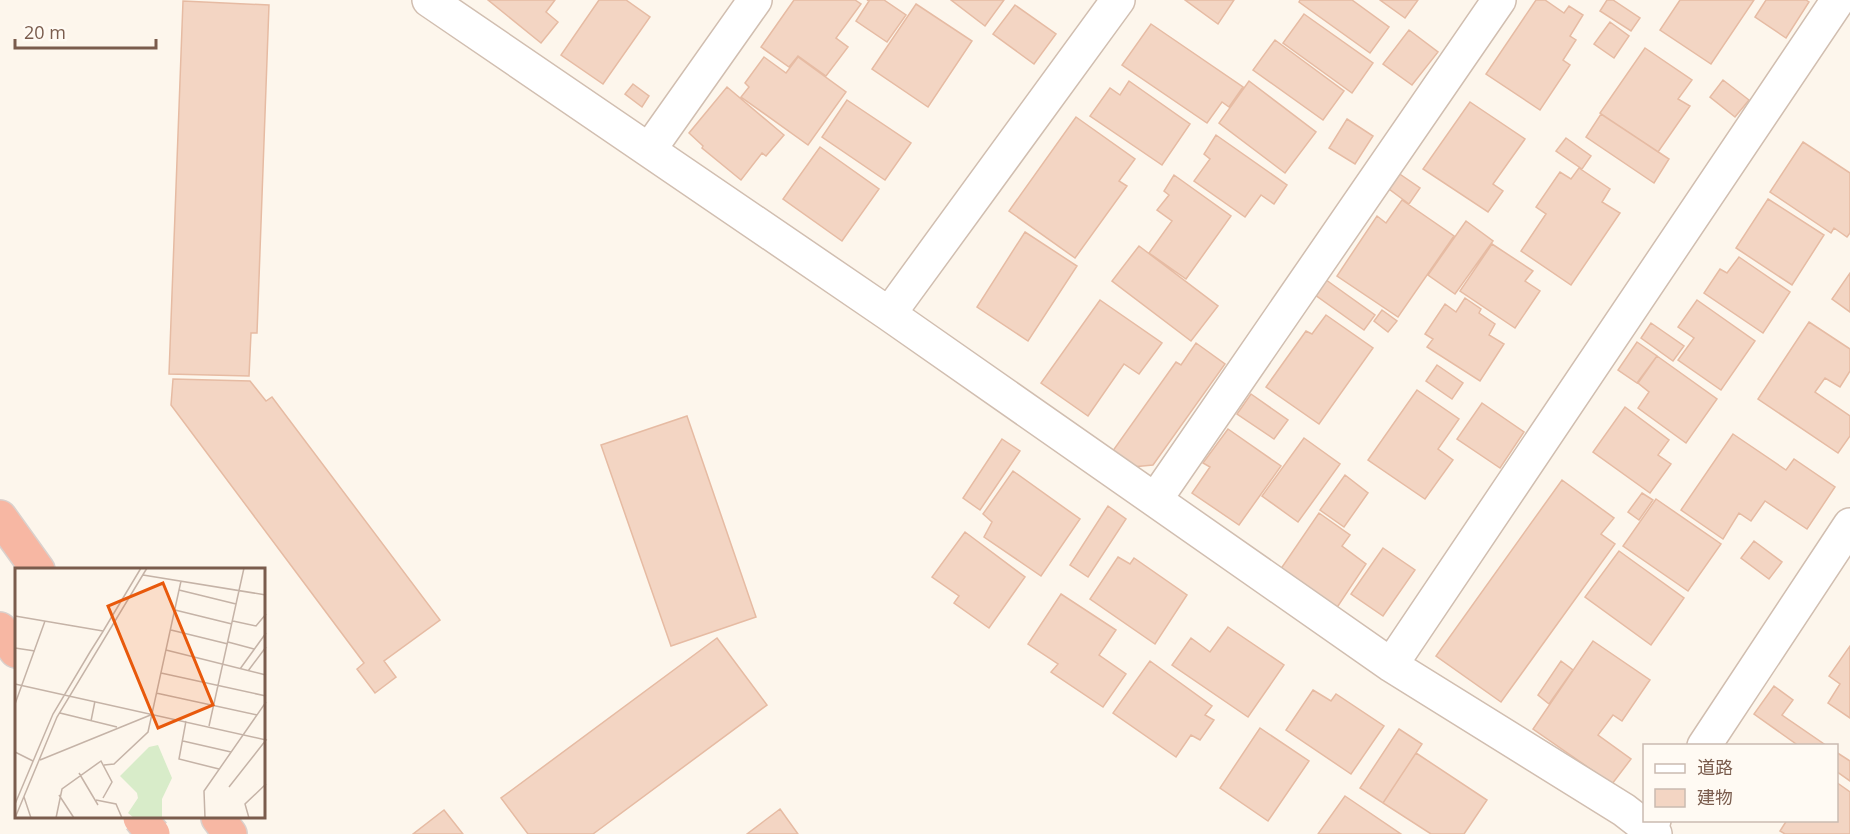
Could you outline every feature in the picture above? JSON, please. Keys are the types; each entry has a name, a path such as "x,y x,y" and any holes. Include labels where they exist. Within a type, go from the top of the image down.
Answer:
{"highway":[{"path":"0,516 38,568"},
{"path":"0,627 15,649"},
{"path":"141,819 153,834"},
{"path":"222,819 230,834"}],"street":[{"path":"429,0 889,314 1391,665 1624,810 1650,830"},
{"path":"649,150 755,0"},
{"path":"889,314 1118,0"},
{"path":"1155,500 1499,0"},
{"path":"1391,665 1838,0"},
{"path":"1705,744 1850,525"},
{"path":"222,819 235,834"}],"building":[{"path":"488,0 555,0 546,12 558,22 541,43"},
{"path":"599,0 626,0 650,17 603,84 561,55"},
{"path":"794,0 855,0 861,4 836,38 848,47 826,76 798,56 789,67 761,47"},
{"path":"867,0 884,0 906,15 887,42 856,21 869,1"},
{"path":"951,0 1004,0 985,26"},
{"path":"1185,0 1234,0 1218,24"},
{"path":"1300,0 1352,0 1389,27 1370,53 1299,2"},
{"path":"1380,0 1418,0 1405,18"},
{"path":"1536,0 1545,0 1564,13 1569,6 1583,15 1570,36 1576,40 1563,60 1570,65 1540,110 1486,74"},
{"path":"1607,0 1613,0 1640,18 1631,31 1600,11"},
{"path":"1680,0 1754,0 1711,64 1660,30"},
{"path":"1766,0 1806,0 1809,2 1786,38 1755,17"},
{"path":"183,1 269,5 257,333 251,333 249,376 169,374"},
{"path":"916,4 972,41 928,107 872,69"},
{"path":"1015,5 1056,34 1034,64 993,34"},
{"path":"1304,14 1373,63 1352,93 1283,43"},
{"path":"1610,22 1629,36 1614,58 1594,44"},
{"path":"1151,24 1243,87 1229,107 1222,102 1207,123 1122,65"},
{"path":"1409,30 1438,52 1412,85 1383,64"},
{"path":"1275,40 1344,91 1323,120 1253,70"},
{"path":"1645,48 1692,80 1678,99 1690,106 1658,152 1600,113"},
{"path":"764,57 786,73 798,57 846,92 808,145 741,97 749,87 745,83"},
{"path":"1723,80 1749,100 1735,117 1710,97"},
{"path":"1129,81 1190,124 1162,165 1090,116 1110,88 1120,95"},
{"path":"1249,81 1316,132 1285,173 1219,123"},
{"path":"633,84 649,96 642,107 625,94"},
{"path":"727,87 784,135 766,156 762,153 741,180 702,148 703,146 689,133"},
{"path":"847,100 911,143 885,180 822,137"},
{"path":"1470,102 1525,139 1493,184 1503,191 1488,212 1423,169"},
{"path":"1601,114 1669,159 1654,183 1586,137"},
{"path":"1076,117 1135,159 1119,181 1127,186 1075,258 1009,211"},
{"path":"1347,119 1373,136 1355,164 1329,148"},
{"path":"1216,135 1287,185 1274,204 1261,195 1245,217 1194,181 1210,159 1204,154"},
{"path":"1566,138 1591,156 1582,169 1556,151"},
{"path":"1803,142 1850,173 1850,233 1847,237 1834,228 1831,233 1770,192"},
{"path":"820,147 879,189 842,241 783,199"},
{"path":"1388,166 1420,188 1409,204 1377,180"},
{"path":"1579,168 1610,189 1602,202 1620,213 1571,285 1521,251 1546,214 1536,207 1560,172 1571,179"},
{"path":"1174,175 1231,216 1186,279 1149,253 1172,221 1157,210 1169,195 1164,191"},
{"path":"1768,199 1824,235 1792,285 1736,248"},
{"path":"1402,200 1454,236 1398,317 1337,276 1377,216 1386,223"},
{"path":"1466,221 1493,241 1455,294 1428,275"},
{"path":"1025,232 1077,266 1028,341 977,307"},
{"path":"1492,244 1533,271 1525,281 1540,291 1515,328 1460,291"},
{"path":"1139,246 1218,306 1191,341 1112,281"},
{"path":"1739,257 1790,292 1763,333 1704,293 1720,269 1727,273"},
{"path":"1850,273 1850,312 1832,299"},
{"path":"1322,277 1375,315 1364,330 1311,292"},
{"path":"1465,298 1481,309 1479,313 1495,324 1489,335 1504,344 1480,381 1427,347 1433,339 1425,334 1445,304 1456,312"},
{"path":"1100,300 1162,343 1139,374 1124,364 1088,416 1041,383"},
{"path":"1697,300 1755,341 1721,390 1678,360 1694,338 1678,327"},
{"path":"1382,310 1397,321 1388,332 1374,321"},
{"path":"1326,315 1373,348 1319,424 1266,387 1306,331 1312,334"},
{"path":"1809,322 1850,349 1850,371 1840,387 1825,378 1815,392 1850,416 1850,436 1838,453 1758,399"},
{"path":"1651,323 1684,346 1673,361 1641,338"},
{"path":"1637,342 1657,356 1637,383 1618,370"},
{"path":"1196,343 1225,364 1153,465 1132,467 1112,452 1176,362 1181,365"},
{"path":"1657,356 1717,399 1686,443 1638,408 1649,392 1638,383"},
{"path":"1437,365 1463,383 1452,399 1426,381"},
{"path":"173,379 250,381 266,401 272,397 440,620 384,661 396,677 375,693 357,669 364,663 171,405"},
{"path":"1417,390 1459,419 1438,449 1453,460 1425,499 1368,460"},
{"path":"1251,394 1288,420 1274,439 1237,414"},
{"path":"1482,403 1524,432 1500,468 1457,439"},
{"path":"1625,407 1669,440 1658,455 1671,464 1650,493 1593,452"},
{"path":"687,416 756,617 671,646 601,445"},
{"path":"1228,429 1281,466 1239,525 1192,493 1210,467 1203,463"},
{"path":"1733,434 1786,470 1794,459 1835,487 1807,529 1765,501 1751,521 1739,513 1723,539 1681,510"},
{"path":"1304,438 1340,464 1298,522 1262,496"},
{"path":"1002,439 1020,451 980,510 963,498"},
{"path":"1013,471 1080,519 1041,576 984,537 992,522 983,514"},
{"path":"1345,475 1368,493 1344,527 1320,510"},
{"path":"1562,480 1614,518 1601,534 1615,544 1501,702 1436,656"},
{"path":"1642,493 1653,500 1639,520 1628,512"},
{"path":"1656,499 1721,544 1688,591 1623,546"},
{"path":"1108,506 1126,519 1088,577 1070,565"},
{"path":"1319,513 1350,535 1342,546 1366,564 1334,612 1278,573"},
{"path":"965,532 1025,577 989,628 954,603 959,596 932,577"},
{"path":"1754,541 1782,562 1769,579 1741,558"},
{"path":"1383,548 1415,570 1383,616 1351,594"},
{"path":"1619,551 1684,598 1651,645 1585,597"},
{"path":"1118,557 1130,564 1134,558 1187,595 1155,644 1090,599"},
{"path":"1061,594 1116,630 1099,655 1126,674 1103,707 1051,672 1058,664 1028,644"},
{"path":"1228,627 1284,665 1248,717 1172,665 1191,638 1210,652"},
{"path":"717,638 767,705 593,834 528,834 501,798"},
{"path":"1593,641 1650,680 1622,721 1613,715 1598,735 1631,759 1612,784 1533,729"},
{"path":"1850,646 1850,718 1828,703 1840,684 1829,676"},
{"path":"1150,661 1212,706 1205,715 1214,720 1200,740 1191,735 1176,757 1113,713"},
{"path":"1561,661 1573,670 1549,704 1538,695"},
{"path":"1774,686 1793,700 1782,715 1824,744 1796,744 1754,714"},
{"path":"1313,690 1331,701 1336,694 1384,726 1351,774 1286,730"},
{"path":"1260,728 1309,761 1268,821 1220,788"},
{"path":"1399,729 1422,744 1383,803 1360,788"},
{"path":"1416,753 1487,800 1464,834 1431,834 1383,803"},
{"path":"1838,753 1850,761 1850,781 1838,772"},
{"path":"1838,783 1850,792 1850,834 1785,834 1780,831 1786,822 1838,822"},
{"path":"1345,796 1401,834 1318,834"},
{"path":"780,809 798,834 747,834"},
{"path":"444,810 463,834 413,834"}]}
